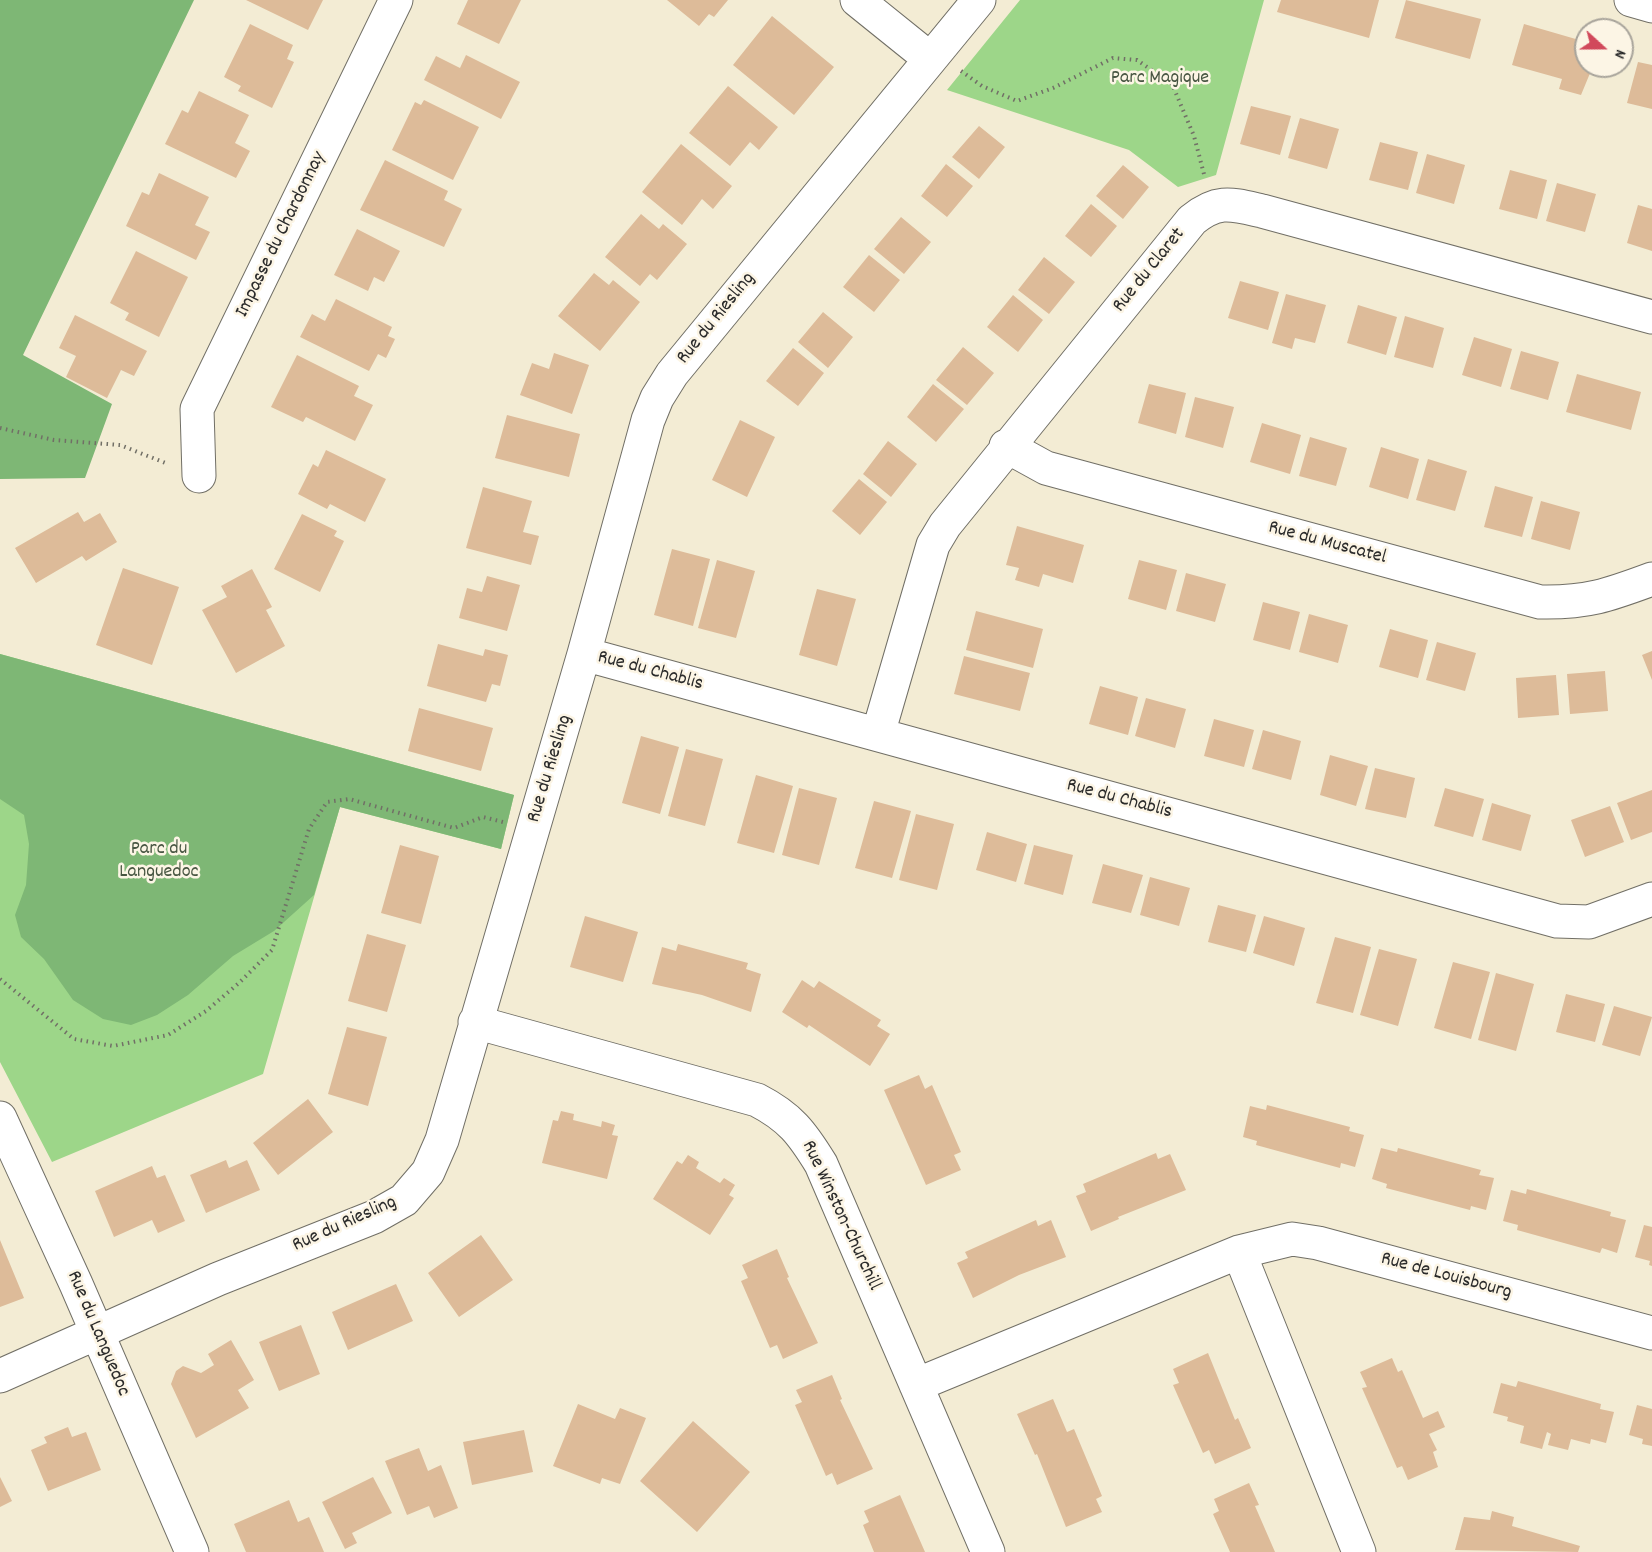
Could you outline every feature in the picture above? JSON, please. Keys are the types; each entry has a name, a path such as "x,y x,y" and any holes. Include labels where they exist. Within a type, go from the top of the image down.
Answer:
{"street":[{"name":"Impasse du Chardonnay","path":"199,476 197,409 396,0"},
{"path":"857,0 929,58"},
{"name":"Rue du Riesling","path":"0,1376 218,1279 374,1217 404,1200 428,1172 442,1140 584,654 648,420 657,398 672,374 929,58 979,0"},
{"path":"1631,0 1652,6"},
{"path":"1221,204 1262,211 1652,317"},
{"name":"Rue du Claret","path":"878,734 933,545 945,525 1006,446 1192,220 1207,208 1221,204"},
{"name":"Rue du Muscatel","path":"1006,446 1046,468 1540,602 1575,603 1608,595 1652,579"},
{"name":"Rue du Chablis","path":"584,654 1557,921 1589,922 1652,899"},
{"name":"Rue Winston-Churchill","path":"475,1022 757,1100 780,1112 801,1132 821,1164 988,1552"},
{"name":"Rue du Languedoc","path":"0,1118 192,1552"},
{"name":"Rue de Louisbourg","path":"916,1385 1239,1252 1292,1239 1318,1243 1652,1333"},
{"path":"1239,1252 1359,1552"}],"path":[{"path":"929,58 960,71 982,86 1017,100 1053,88 1113,58 1137,60 1172,84 1194,135 1205,178 1221,204"},
{"path":"0,428 54,440 120,445 199,476"},
{"path":"0,979 74,1039 113,1046 168,1035 206,1011 239,983 272,950 309,829 327,802 349,799 454,828 483,817 533,830"}],"green space":[{"path":"0,0 194,0 23,355 112,404 85,478 0,479"},
{"name":"Parc Magique","path":"1020,0 1264,0 1216,175 1178,187 1129,150 947,90"},
{"name":"Parc du Languedoc","path":"0,654 514,795 501,849 340,807 263,1074 52,1162 0,1062"},
{"name":"Parc du Languedoc","path":"0,654 514,795 501,849 340,807 314,895 274,931 233,956 188,995 157,1015 131,1025 103,1019 73,1000 44,959 21,937 15,915 26,885 29,844 24,815 0,799"}],"building":[{"path":"246,0 323,0 308,30"},
{"path":"468,0 521,0 499,44 457,24"},
{"path":"667,0 728,0 714,17 709,14 699,26"},
{"path":"1281,0 1379,0 1369,38 1277,12"},
{"path":"1406,0 1481,19 1470,59 1395,38"},
{"path":"772,16 834,67 794,115 733,65"},
{"path":"250,24 293,45 287,59 294,62 272,108 238,91 241,86 224,77"},
{"path":"1524,24 1574,39 1574,78 1588,78 1581,95 1559,89 1562,79 1512,65"},
{"path":"466,55 520,82 501,119 424,80 436,56 460,68"},
{"path":"1638,62 1652,65 1652,109 1627,103"},
{"path":"728,86 778,127 759,150 750,142 730,166 689,133"},
{"path":"199,91 249,115 235,143 250,151 236,178 165,144 182,110 188,113"},
{"path":"424,100 479,127 453,180 392,150 415,102 421,105"},
{"path":"1251,106 1291,116 1280,155 1240,144"},
{"path":"1300,118 1339,129 1327,169 1288,158"},
{"path":"979,126 1005,147 979,179 952,157"},
{"path":"1380,142 1418,152 1408,190 1369,180"},
{"path":"681,144 732,186 713,209 702,199 682,225 642,192"},
{"path":"1427,154 1465,165 1454,204 1416,193"},
{"path":"385,160 448,191 444,200 462,209 444,247 360,210"},
{"path":"946,164 973,186 947,217 921,196"},
{"path":"1123,165 1149,187 1123,219 1096,196"},
{"path":"1510,170 1547,180 1537,219 1499,209"},
{"path":"159,173 209,197 195,225 210,232 196,260 126,226 142,192 149,195"},
{"path":"1557,183 1596,194 1585,232 1546,221"},
{"path":"1091,204 1117,226 1091,257 1065,236"},
{"path":"1638,205 1652,209 1652,251 1627,243"},
{"path":"641,214 659,229 663,224 687,244 657,280 650,274 640,286 605,257"},
{"path":"901,217 931,242 904,274 874,249"},
{"path":"357,229 400,251 384,282 374,277 368,291 334,275"},
{"path":"136,251 188,277 159,337 125,320 129,313 110,303"},
{"path":"869,255 900,280 874,312 843,287"},
{"path":"1044,257 1075,282 1049,314 1018,290"},
{"path":"594,273 609,285 613,280 640,302 600,351 558,316"},
{"path":"1240,281 1279,292 1268,330 1228,318"},
{"path":"1286,294 1326,305 1315,343 1295,338 1292,349 1272,343"},
{"path":"1013,295 1043,320 1018,352 987,327"},
{"path":"336,299 392,327 388,336 395,339 386,358 378,354 369,371 300,337 312,314 325,321"},
{"path":"1358,305 1397,317 1386,355 1347,343"},
{"path":"823,312 853,337 828,368 798,342"},
{"path":"75,315 147,351 134,376 121,370 107,398 66,377 76,356 59,348"},
{"path":"1405,316 1444,328 1433,368 1394,357"},
{"path":"1474,337 1512,349 1501,387 1462,375"},
{"path":"963,347 994,373 967,405 936,380"},
{"path":"793,348 824,373 798,406 766,381"},
{"path":"1521,351 1559,362 1548,400 1510,389"},
{"path":"554,353 589,365 572,414 520,395 532,363 549,369"},
{"path":"297,355 359,386 354,396 373,405 355,441 306,417 303,422 271,407"},
{"path":"1577,374 1641,392 1631,430 1566,412"},
{"path":"933,384 964,409 936,442 907,417"},
{"path":"1149,384 1186,393 1176,434 1138,423"},
{"path":"1195,397 1234,407 1223,448 1185,437"},
{"path":"507,415 580,434 569,477 495,458"},
{"path":"740,420 775,437 747,497 712,480"},
{"path":"1262,423 1301,435 1290,474 1250,462"},
{"path":"1310,437 1347,448 1336,486 1299,476"},
{"path":"888,441 917,464 891,497 863,474"},
{"path":"1381,447 1419,459 1408,499 1369,487"},
{"path":"326,450 386,479 365,522 330,504 327,509 298,494 313,464 318,467"},
{"path":"1428,459 1467,471 1455,511 1416,500"},
{"path":"859,479 887,502 860,535 832,511"},
{"path":"1495,486 1533,497 1522,537 1484,527"},
{"path":"483,487 532,501 523,532 539,536 531,565 466,548"},
{"path":"1541,501 1580,512 1570,550 1531,539"},
{"path":"78,512 84,522 100,513 117,542 86,561 82,556 36,583 15,548"},
{"path":"302,514 337,531 334,536 344,541 320,592 274,569"},
{"path":"1017,526 1084,545 1073,583 1043,574 1039,587 1015,580 1019,568 1006,565"},
{"path":"672,549 710,559 693,626 654,615"},
{"path":"717,560 755,571 736,638 698,628"},
{"path":"1139,560 1177,570 1166,610 1128,599"},
{"path":"123,568 179,587 152,665 96,645"},
{"path":"252,569 272,607 266,610 285,646 236,673 202,610 227,597 221,586"},
{"path":"1186,573 1226,584 1215,622 1176,611"},
{"path":"487,576 520,585 507,631 459,618 467,588 482,592"},
{"path":"817,589 856,599 837,666 799,655"},
{"path":"1263,602 1300,612 1290,650 1253,640"},
{"path":"976,611 1043,629 1033,668 966,650"},
{"path":"1309,614 1348,625 1338,663 1299,652"},
{"path":"1390,629 1428,640 1418,678 1379,667"},
{"path":"1437,642 1476,653 1465,691 1426,680"},
{"path":"438,644 483,656 485,649 508,655 500,686 492,684 486,702 427,686"},
{"path":"1652,651 1652,680 1642,655"},
{"path":"964,656 1030,673 1020,711 954,694"},
{"path":"1605,671 1608,711 1570,714 1567,674"},
{"path":"1556,675 1559,715 1518,718 1516,678"},
{"path":"1100,686 1138,697 1128,735 1089,724"},
{"path":"1146,698 1186,709 1175,748 1135,736"},
{"path":"419,708 493,728 481,771 408,751"},
{"path":"1214,719 1254,730 1244,767 1204,756"},
{"path":"1263,730 1301,741 1291,780 1252,769"},
{"path":"641,736 679,747 660,814 622,803"},
{"path":"686,749 723,759 705,826 668,816"},
{"path":"1330,755 1368,766 1356,806 1320,795"},
{"path":"1375,768 1415,778 1406,818 1365,809"},
{"path":"756,775 793,786 774,853 737,843"},
{"path":"799,788 837,798 819,865 782,855"},
{"path":"1445,788 1484,799 1473,837 1434,826"},
{"path":"1652,790 1652,832 1631,840 1617,803"},
{"path":"874,801 911,811 892,878 855,868"},
{"path":"1492,803 1531,815 1521,851 1482,840"},
{"path":"1610,806 1624,842 1585,857 1571,820"},
{"path":"916,814 954,824 937,890 899,880"},
{"path":"987,832 1027,844 1016,882 976,870"},
{"path":"400,845 439,856 421,924 381,913"},
{"path":"1034,845 1073,855 1063,895 1024,884"},
{"path":"1103,864 1143,875 1131,913 1092,903"},
{"path":"1150,877 1190,888 1179,926 1140,915"},
{"path":"1218,905 1256,915 1246,952 1208,942"},
{"path":"585,916 638,932 623,982 570,967"},
{"path":"1264,916 1305,928 1294,966 1253,953"},
{"path":"367,934 406,945 387,1012 348,1001"},
{"path":"1335,937 1371,947 1353,1013 1316,1003"},
{"path":"678,944 748,963 746,969 761,974 751,1012 702,995 652,984 662,947 676,951"},
{"path":"1379,949 1417,959 1398,1026 1360,1015"},
{"path":"1453,962 1490,972 1471,1039 1434,1028"},
{"path":"1496,973 1534,984 1516,1051 1478,1040"},
{"path":"802,980 814,988 819,981 881,1020 877,1026 890,1034 870,1066 809,1025 807,1028 782,1012"},
{"path":"1566,994 1605,1004 1595,1042 1556,1032"},
{"path":"1614,1006 1652,1017 1640,1056 1602,1045"},
{"path":"347,1027 387,1037 368,1106 328,1094"},
{"path":"919,1075 925,1089 932,1085 961,1152 954,1155 961,1170 926,1185 884,1090"},
{"path":"308,1099 333,1132 278,1175 253,1143"},
{"path":"1267,1105 1350,1127 1349,1131 1364,1135 1355,1167 1341,1163 1340,1168 1256,1145 1257,1141 1243,1137 1250,1106 1266,1110"},
{"path":"561,1111 574,1114 573,1120 601,1127 602,1121 615,1125 612,1135 618,1136 607,1179 542,1163 553,1120 558,1121"},
{"path":"1381,1148 1397,1152 1398,1148 1481,1170 1479,1175 1494,1178 1486,1210 1471,1206 1470,1210 1386,1188 1387,1184 1372,1179"},
{"path":"1156,1153 1158,1159 1170,1154 1186,1190 1118,1217 1119,1219 1091,1231 1076,1196 1086,1192 1083,1184"},
{"path":"688,1155 699,1162 696,1168 720,1183 724,1178 735,1185 729,1195 734,1198 710,1235 653,1199 677,1161 682,1164"},
{"path":"226,1160 229,1168 247,1160 260,1190 206,1213 190,1175"},
{"path":"152,1166 157,1178 165,1175 185,1221 158,1233 152,1220 114,1237 95,1191"},
{"path":"1527,1189 1611,1212 1610,1216 1626,1220 1617,1253 1602,1248 1600,1253 1517,1230 1518,1225 1503,1221 1511,1190 1526,1194"},
{"path":"1036,1220 1038,1226 1051,1220 1066,1257 1019,1275 973,1298 957,1263 968,1258 965,1252"},
{"path":"1644,1225 1652,1227 1652,1266 1649,1265 1650,1261 1635,1257"},
{"path":"481,1235 513,1280 459,1317 428,1273"},
{"path":"0,1240 24,1298 0,1307"},
{"path":"777,1249 789,1277 787,1278 818,1343 783,1359 777,1345 770,1348 741,1281 748,1278 742,1265"},
{"path":"396,1284 413,1321 348,1350 332,1312"},
{"path":"301,1325 320,1374 279,1391 259,1342"},
{"path":"231,1340 254,1380 238,1390 249,1408 196,1438 171,1384 176,1371 183,1366 201,1373 214,1365 208,1354"},
{"path":"1208,1353 1235,1420 1238,1418 1251,1448 1215,1464 1209,1450 1203,1453 1173,1385 1179,1383 1173,1369"},
{"path":"1392,1358 1398,1372 1402,1370 1423,1418 1438,1411 1445,1427 1429,1434 1437,1450 1433,1452 1438,1467 1408,1480 1402,1466 1397,1468 1362,1388 1367,1387 1360,1372"},
{"path":"832,1375 842,1399 840,1400 873,1469 837,1485 832,1473 826,1476 795,1405 802,1402 796,1390"},
{"path":"1518,1381 1601,1404 1600,1409 1614,1412 1606,1443 1591,1439 1590,1444 1571,1439 1568,1450 1548,1445 1551,1434 1547,1432 1542,1449 1520,1443 1524,1426 1507,1421 1508,1417 1493,1413 1501,1383 1516,1387"},
{"path":"1053,1399 1067,1432 1074,1429 1102,1496 1096,1499 1102,1512 1066,1527 1037,1454 1035,1455 1017,1414"},
{"path":"578,1404 615,1419 620,1408 646,1418 620,1484 602,1478 600,1484 553,1466"},
{"path":"1637,1405 1652,1409 1652,1446 1642,1444 1643,1439 1629,1435"},
{"path":"693,1421 750,1472 697,1532 640,1481"},
{"path":"68,1427 72,1437 86,1432 101,1470 48,1491 31,1450 47,1443 44,1437"},
{"path":"524,1430 533,1472 472,1485 463,1442"},
{"path":"419,1448 428,1471 441,1465 458,1508 434,1518 429,1506 407,1515 385,1461"},
{"path":"0,1477 12,1501 0,1507"},
{"path":"373,1477 392,1513 352,1533 357,1543 345,1549 322,1502"},
{"path":"1249,1483 1259,1505 1255,1506 1275,1552 1230,1552 1213,1514 1219,1511 1214,1499"},
{"path":"900,1495 925,1552 874,1552 863,1525 869,1522 864,1511"},
{"path":"289,1500 298,1522 309,1517 324,1552 246,1552 234,1524"},
{"path":"1492,1511 1514,1517 1512,1526 1580,1546 1578,1552 1455,1550 1464,1517 1490,1520"}]}
